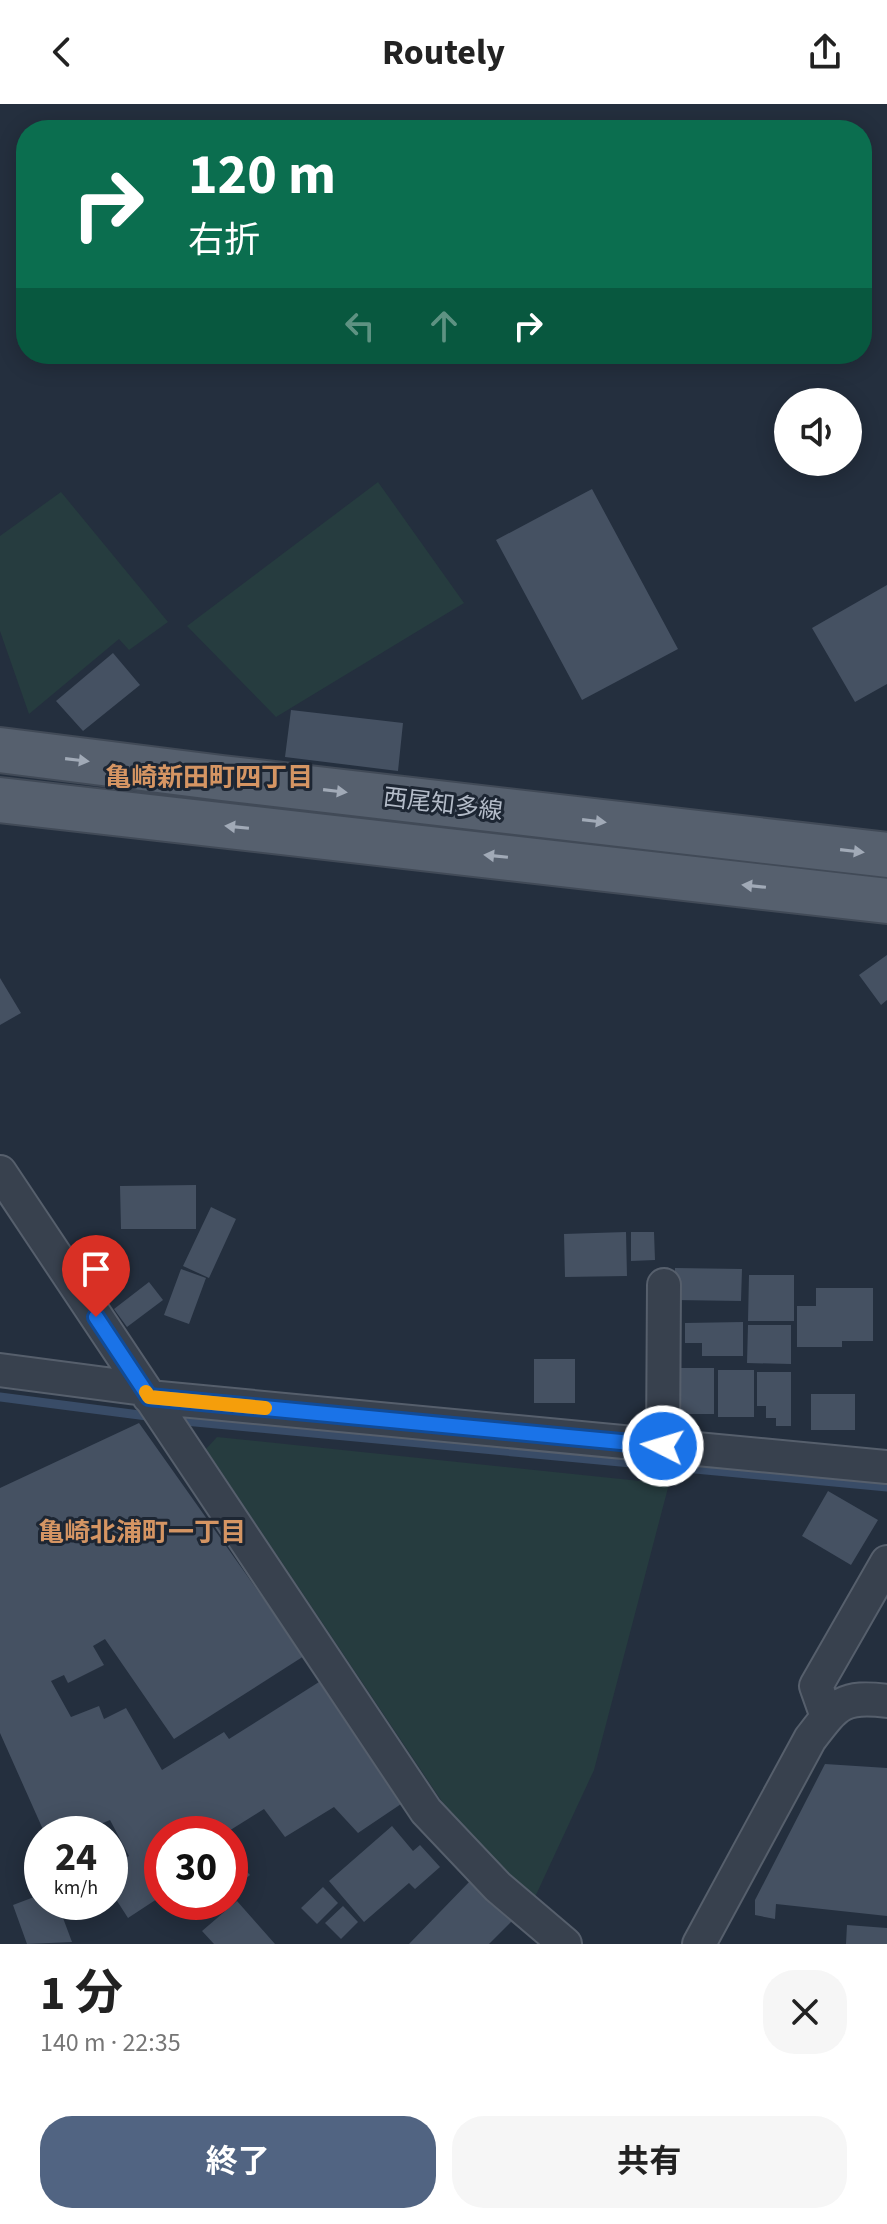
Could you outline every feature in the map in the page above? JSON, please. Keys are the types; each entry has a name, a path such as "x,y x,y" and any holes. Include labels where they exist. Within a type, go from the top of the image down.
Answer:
{"main road":[{"name":"西尾知多線","path":"0,750 887,855"},
{"name":"西尾知多線","path":"0,800 887,901"}],"street":[{"path":"0,1172 426,1811 498,1887 565,1944"},
{"path":"663,1446 664,1285"},
{"path":"0,1370 147,1395 887,1467"},
{"path":"827,1717 816,1686 887,1562"},
{"path":"699,1944 810,1739 827,1717 843,1702 868,1699 887,1701"}],"green space":[{"path":"378,482 464,603 276,717 187,626"},
{"path":"61,492 168,622 129,650 119,639 29,714 0,631 0,536"},
{"path":"217,1437 669,1484 594,1770 535,1897 484,1851 451,1815 206,1449"}],"building":[{"path":"592,489 678,649 582,700 496,540"},
{"path":"887,585 887,684 855,702 812,628"},
{"path":"113,653 140,685 83,731 56,701"},
{"path":"291,710 403,723 398,771 285,757"},
{"path":"887,955 887,1000 881,1005 859,975"},
{"path":"0,978 21,1013 0,1025"},
{"path":"196,1185 196,1229 121,1229 120,1186"},
{"path":"211,1207 236,1219 209,1278 183,1266"},
{"path":"626,1232 627,1276 565,1277 564,1234"},
{"path":"631,1232 654,1232 655,1260 631,1261"},
{"path":"675,1268 742,1269 741,1301 675,1300"},
{"path":"181,1269 206,1278 189,1324 164,1315"},
{"path":"749,1275 794,1275 794,1321 748,1321"},
{"path":"149,1282 163,1300 127,1327 114,1309"},
{"path":"816,1288 873,1288 873,1341 842,1341 842,1347 797,1347 797,1306 816,1306"},
{"path":"743,1322 743,1356 702,1356 702,1343 685,1343 685,1323"},
{"path":"748,1325 791,1325 791,1364 747,1363"},
{"path":"534,1359 575,1359 575,1403 534,1403"},
{"path":"676,1368 714,1368 714,1414 676,1414"},
{"path":"718,1370 754,1370 754,1417 718,1417"},
{"path":"757,1372 791,1372 791,1426 776,1426 776,1418 766,1418 766,1406 757,1406"},
{"path":"811,1394 855,1394 855,1430 811,1430"},
{"path":"139,1423 304,1656 174,1739 105,1639 93,1646 104,1665 68,1683 64,1675 51,1681 71,1717 99,1706 104,1719 126,1708 162,1770 224,1732 229,1739 319,1682 404,1802 358,1833 334,1807 285,1837 264,1809 248,1819 248,1816 144,1816 144,1908 128,1918 128,1816 37,1816 0,1733 0,1488"},
{"path":"828,1491 878,1520 851,1565 802,1536"},
{"path":"825,1764 887,1768 887,1916 776,1904 775,1919 755,1915 755,1900"},
{"path":"392,1826 413,1851 420,1845 440,1867 415,1889 409,1883 364,1922 329,1881"},
{"path":"470,1881 512,1921 489,1944 409,1944"},
{"path":"323,1887 338,1903 317,1924 301,1908"},
{"path":"24,1901 24,1920 64,1920 72,1942 27,1944 13,1905"},
{"path":"343,1906 358,1922 341,1939 325,1923"},
{"path":"248,1913 275,1944 214,1944 202,1931 215,1920 248,1920"},
{"path":"847,1925 887,1928 887,1944 846,1944"}],"waterway":[{"path":"0,1397 155,1417"},
{"path":"174,1420 887,1487"}],"slow traffic":[{"path":"146,1392 149,1397 265,1408"}],"district":[{"name":"亀崎新田町四丁目","path":"209,777"},
{"name":"亀崎北浦町一丁目","path":"142,1532"}],"route":[{"path":"96,1317 149,1397 663,1446"}]}
